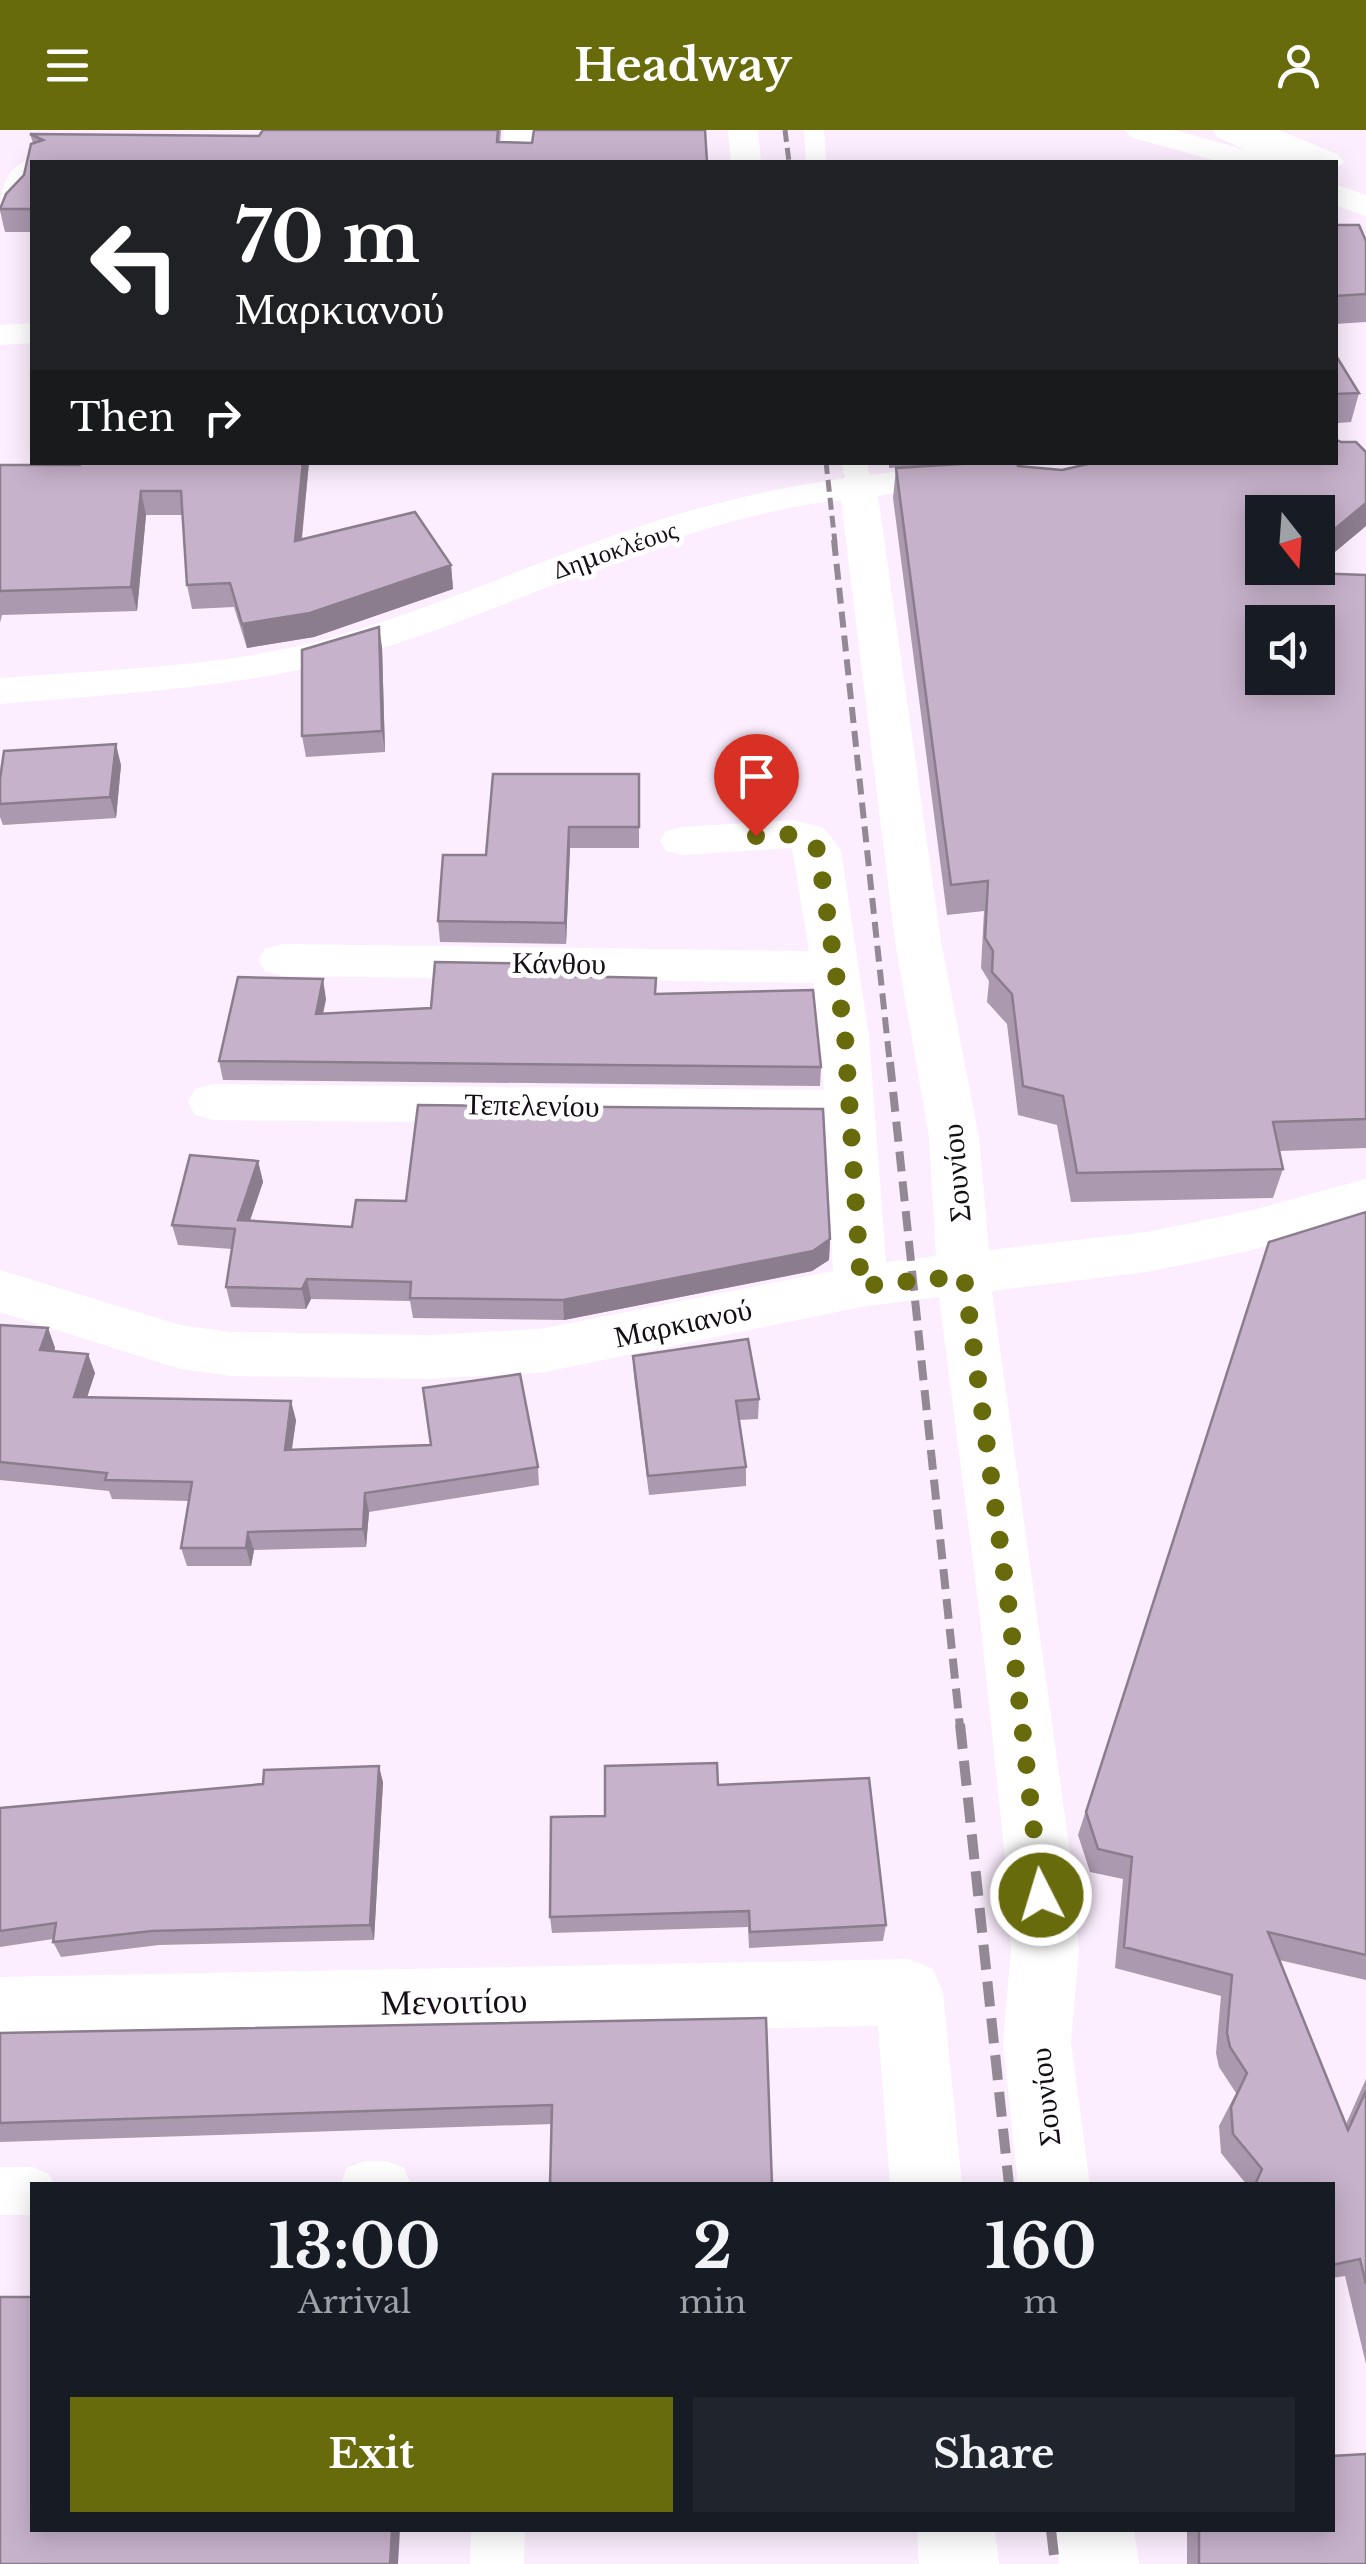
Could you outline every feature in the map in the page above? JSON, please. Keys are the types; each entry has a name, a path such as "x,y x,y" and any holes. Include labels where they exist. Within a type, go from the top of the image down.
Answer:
{"street":[{"path":"516,160 519,130"},
{"path":"743,130 746,160"},
{"path":"1142,130 1245,160"},
{"path":"1228,130 1292,160"},
{"path":"1253,130 1338,159"},
{"path":"1288,130 1366,177"},
{"path":"0,166 30,161"},
{"path":"13,202 30,175"},
{"path":"1338,187 1366,207"},
{"path":"1338,195 1366,207"},
{"path":"0,335 30,333"},
{"name":"Δημοκλέους","path":"0,691 183,674 323,652 664,532 792,480 856,474 934,481"},
{"name":"Σουνίου","path":"856,474 918,941 947,1080 964,1276 1039,1867 1046,1950 1038,2042 1054,2182"},
{"path":"682,840 794,834 808,838 818,850 850,1108 861,1286"},
{"name":"Κάνθου","path":"282,960 835,966"},
{"name":"Τεπελενίου","path":"213,1102 850,1108"},
{"name":"Μαρκιανού","path":"0,1291 92,1322 197,1349 296,1358 428,1358 540,1352 861,1286 1147,1252 1249,1232 1366,1198"},
{"name":"Μενοιτίου","path":"0,2010 909,1992 926,2182"},
{"path":"956,2532 959,2564"},
{"path":"1095,2532 1099,2564"}],"lane":[{"path":"814,130 816,160"},
{"path":"0,2192 30,2191"},
{"path":"497,2564 498,2532"}],"building":[{"path":"263,130 498,130 497,142 532,143 534,130 705,130 707,160 30,160 30,209 0,209 6,194 24,175 31,144 43,140 30,134 259,136"},
{"path":"1338,225 1359,225 1366,241 1366,294 1338,296"},
{"path":"1338,359 1359,393 1338,394"},
{"path":"1338,440 1356,442 1366,452 1366,503 1335,529 1335,495 1245,495 1245,585 1335,585 1335,574 1366,575 1366,1119 1273,1122 1283,1169 1077,1173 1063,1096 1023,1086 1012,994 992,972 993,951 985,938 988,881 951,885 896,468 1018,466 1062,470 1083,465 1338,465"},
{"path":"0,465 303,465 295,541 415,512 451,565 310,613 242,624 230,583 187,585 181,491 141,491 131,587 0,591"},
{"path":"379,627 382,731 302,736 302,650"},
{"path":"116,744 110,797 0,804 4,751"},
{"path":"493,774 639,774 639,827 569,827 565,923 438,921 443,855 486,855"},
{"path":"435,962 564,964 563,976 656,978 655,994 813,990 821,1067 219,1061 238,977 323,979 316,1014 431,1008"},
{"path":"418,1105 823,1109 830,1239 813,1251 563,1300 410,1298 411,1282 307,1279 302,1289 226,1287 235,1229 172,1225 190,1155 258,1161 238,1220 352,1227 356,1200 406,1201"},
{"path":"1366,1212 1366,1955 1268,1932 1348,2130 1366,2091 1366,2284 1360,2259 1335,2264 1335,2182 1256,2182 1262,2169 1233,2134 1231,2107 1247,2073 1230,2047 1227,2033 1232,1975 1124,1947 1132,1857 1098,1849 1086,1812 1269,1242"},
{"path":"0,1325 48,1328 40,1350 88,1354 74,1397 291,1401 285,1450 431,1445 423,1388 520,1374 538,1467 365,1493 363,1529 248,1532 246,1548 181,1548 192,1482 105,1480 107,1473 0,1462"},
{"path":"748,1339 759,1399 736,1401 746,1467 648,1476 633,1356"},
{"path":"717,1763 718,1785 869,1778 886,1925 750,1932 749,1911 550,1917 551,1817 605,1816 605,1766"},
{"path":"379,1766 370,1925 152,1931 53,1942 56,1923 0,1931 0,1808 263,1784 264,1770"},
{"path":"766,2018 772,2182 550,2182 552,2105 0,2123 0,2033"},
{"path":"0,2297 30,2297 30,2532 392,2532 390,2564 0,2564"},
{"path":"1366,2454 1366,2564 1199,2564 1199,2532 1335,2532 1335,2456"}],"railway":[{"path":"785,130 789,160"},
{"path":"826,465 835,543"},
{"path":"834,540 890,1065"},
{"path":"890,1062 960,1727"},
{"path":"960,1724 1009,2182"},
{"path":"1051,2532 1055,2564"}],"route":[{"path":"756,836 794,834 808,838 818,850 845,1036 861,1286 964,1276 1009,1609 1041,1895"}]}
